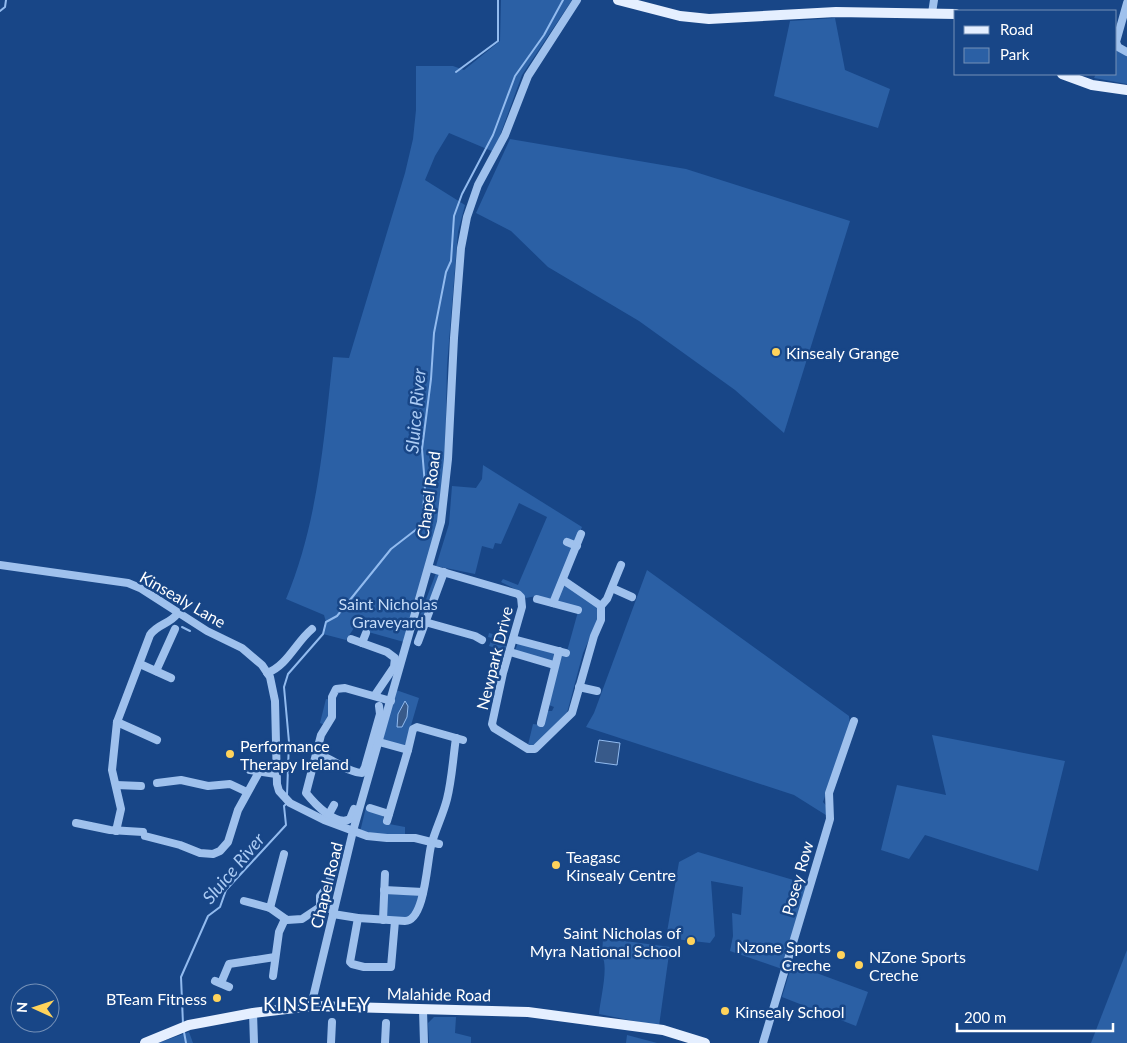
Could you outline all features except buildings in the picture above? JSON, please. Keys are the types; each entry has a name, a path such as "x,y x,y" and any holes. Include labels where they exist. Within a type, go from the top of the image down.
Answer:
{"main road":[{"path":"618,0 680,16 709,19 836,12 954,14"},
{"path":"1065,75 1092,85 1127,90"},
{"name":"Malahide Road","path":"145,1043 189,1025 253,1013 311,1006 549,1014 663,1030 705,1043"}],"street":[{"name":"Chapel Road","path":"311,1006 353,831 380,742 441,522 445,494 454,338 462,248 467,217 478,185 505,135 528,76 577,0"},
{"path":"932,12 934,0"},
{"path":"1117,38 1127,3"},
{"path":"1117,44 1127,52"},
{"path":"553,603 582,534"},
{"path":"567,542 577,546"},
{"path":"563,580 601,606 612,588 621,564"},
{"name":"Kinsealy Lane","path":"0,565 128,584 140,588 177,614 242,648 254,657 267,673 274,692 277,719 276,774 279,791 290,803 353,831 377,837 415,838 435,842"},
{"name":"Newpark Drive","path":"429,568 518,594 522,597 522,607 492,724 494,728 528,749 535,749 572,713 594,636 601,620 603,612 601,606"},
{"path":"418,642 425,622 433,608 444,572"},
{"path":"612,588 632,597"},
{"path":"537,599 578,610"},
{"path":"116,831 121,809 112,770 117,722 153,630 173,619 177,614"},
{"path":"425,622 475,636 482,640"},
{"path":"156,671 175,629"},
{"path":"267,673 278,669 300,640 312,629"},
{"path":"362,643 366,633"},
{"path":"513,638 563,652 554,665 548,708 540,722"},
{"path":"351,639 387,652 395,658 394,668 375,695"},
{"path":"510,652 554,665"},
{"path":"141,661 171,678"},
{"path":"579,687 597,691"},
{"path":"354,809 350,819 347,821 318,809 306,793 322,732 332,717 332,697 335,691 342,688 375,695 391,701"},
{"path":"361,788 363,780 361,773 365,767 380,714 379,706"},
{"name":"Posey Row","path":"762,1043 830,819 829,793 854,721"},
{"path":"117,722 157,740"},
{"path":"320,906 333,912 358,918 395,921 412,919 424,892 447,799 459,739 415,727 388,818 370,808"},
{"path":"146,744 147,735"},
{"path":"380,742 408,750"},
{"path":"316,754 329,757 347,769 361,773"},
{"path":"250,770 276,774"},
{"path":"76,823 116,831 149,834 200,853 214,854 220,851 228,842 238,810 259,772"},
{"path":"157,784 182,780 208,786 230,784 247,792"},
{"path":"116,784 141,786"},
{"path":"328,814 334,804"},
{"path":"270,908 284,854"},
{"path":"320,906 320,896 328,886 335,859"},
{"path":"383,920 385,874"},
{"path":"384,890 424,892"},
{"path":"244,901 270,908 285,919 302,919 320,906"},
{"path":"358,918 350,962 357,967 391,967 395,921"},
{"path":"273,976 279,932 285,919"},
{"path":"230,987 218,982 229,964 275,957"},
{"path":"423,1010 424,1043"},
{"path":"253,1013 254,1043"},
{"path":"331,1043 332,1022"},
{"path":"385,1043 386,1023"}],"green space":[{"name":"Saint Nicholas Graveyard","path":"501,0 572,0 522,75 494,152 449,133 435,156 425,180 465,205 458,232 447,366 445,460 438,522 404,642 354,628 346,640 323,634 326,622 324,615 286,599 306,541 313,510 323,449 333,357 349,358 405,173 413,139 416,110 416,66 453,66 464,70 500,41"},
{"path":"835,18 845,70 890,89 878,128 774,96 790,21"},
{"path":"1117,49 1127,54 1127,84 1094,78 1096,75 1117,75"},
{"path":"510,139 686,169 850,221 784,433 735,390 639,321 548,267 511,231 476,213"},
{"path":"483,465 582,527 551,599 536,596 526,598 519,591 501,582 503,579 518,585 547,517 519,503 501,544 495,543 493,549 482,546 475,574 436,566 449,524 452,486 476,488 482,479"},
{"path":"647,570 849,716 850,727 823,802 831,811 829,817 794,795 586,727 594,713"},
{"path":"436,573 440,575 423,620 419,618"},
{"path":"563,584 597,606 599,617 583,653 567,713 535,747 528,745 533,724 542,725 547,711 552,711 554,707 549,705 561,655 566,655 579,608 557,601"},
{"path":"489,633 508,638 505,651 489,646 492,638 488,637"},
{"path":"518,642 554,653 553,661 515,651"},
{"path":"396,690 419,698 405,746 382,740"},
{"path":"326,699 331,700 332,708 325,725 320,723"},
{"path":"932,735 1065,761 1038,871 925,835 909,859 881,850 897,785 946,795"},
{"path":"366,807 383,816 384,823 405,827 405,835 379,836 360,832"},
{"path":"698,852 807,884 782,969 730,951 733,936 732,913 741,915 743,887 711,881 715,936 710,943 666,938 679,862"},
{"path":"386,894 420,895 411,918 386,919"},
{"path":"603,938 670,947 659,1026 599,1014 605,967 602,956"},
{"path":"1127,950 1127,1043 1091,1043"},
{"path":"792,964 868,992 856,1026 782,997"},
{"path":"434,1017 456,1017 455,1033 471,1037 471,1043 429,1043 428,1023"},
{"path":"189,1032 193,1043 158,1043"},
{"path":"627,1035 657,1043 626,1043"}],"shaded area":[{"path":"405,701 408,706 407,717 402,727 397,727 398,714"},
{"path":"599,740 620,743 617,765 595,762"}],"waterway":[{"path":"0,11 5,7 6,0"},
{"name":"Sluice River","path":"456,72 498,41 498,0"},
{"name":"Sluice River","path":"287,795 289,742 284,687 288,674 323,634 326,622 337,616 391,549 422,525 425,485 422,449 431,379 434,333 446,272 451,261 454,216 462,194 493,135 515,76 544,35 563,0"},
{"path":"182,627 190,631"},
{"name":"Sluice River","path":"183,1024 181,977 208,916 220,907 226,890 286,825 284,806 286,804"},
{"name":"Sluice River","path":"184,1032 186,1043"}],"place":[{"name":"Kinsealy Grange","path":"776,352"},
{"name":"Performance Therapy Ireland","path":"230,754"},
{"name":"Teagasc Kinsealy Centre","path":"556,865"},
{"name":"Saint Nicholas of Myra National School","path":"691,941"},
{"name":"Nzone Sports Creche","path":"841,955"},
{"name":"NZone Sports Creche","path":"859,965"},
{"name":"BTeam Fitness","path":"217,998"},
{"name":"Kinsealy School","path":"725,1011"}],"district":[{"name":"KINSEALEY","path":"317,1003"}]}
